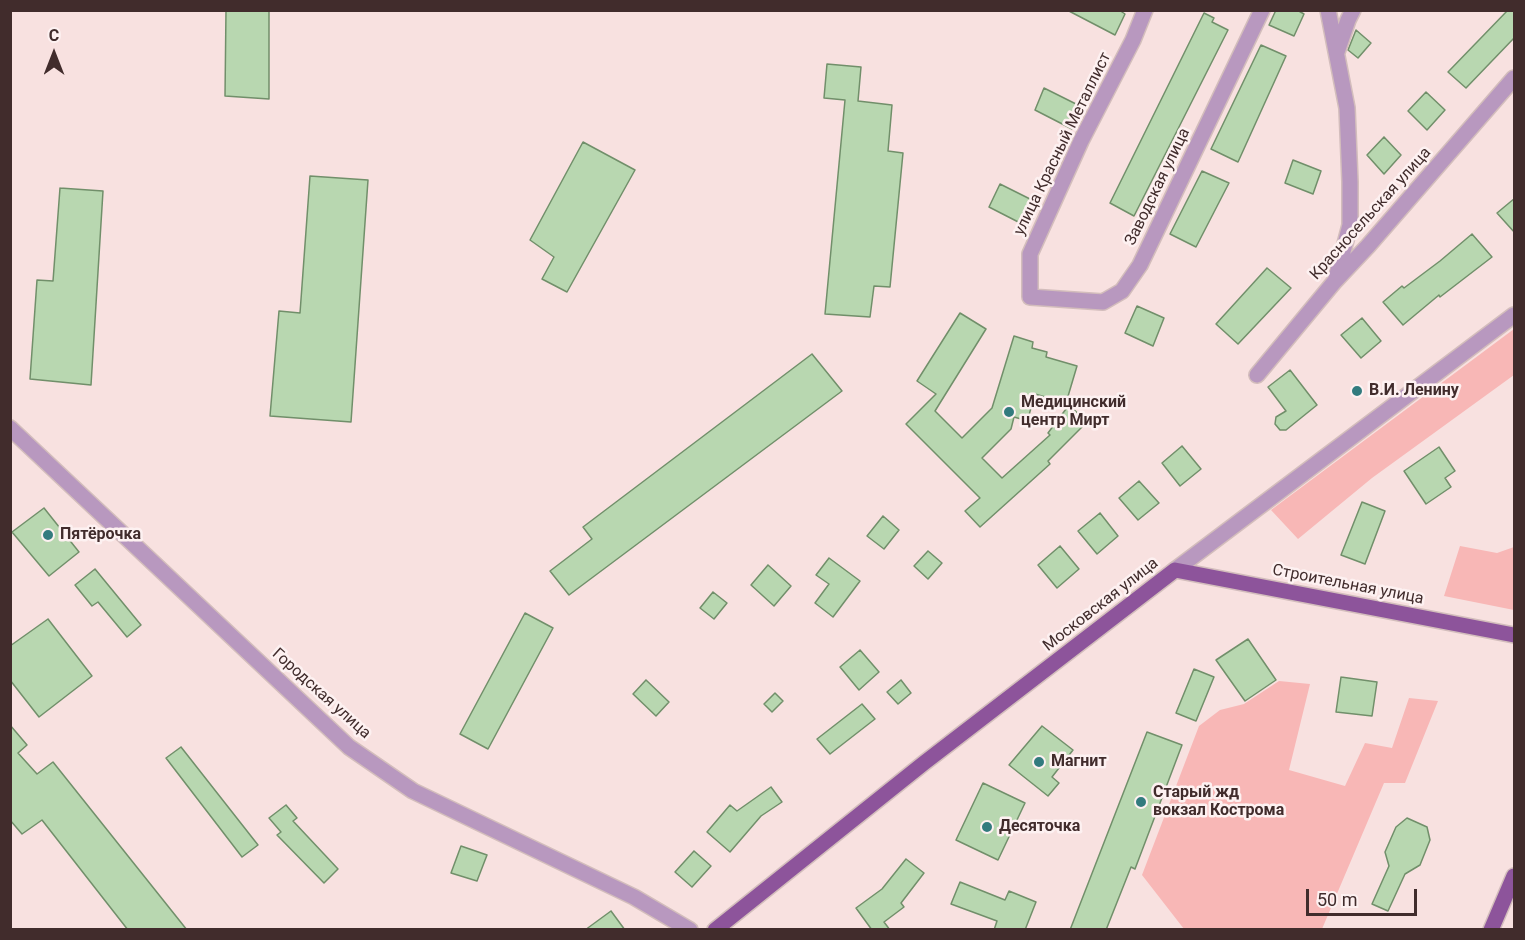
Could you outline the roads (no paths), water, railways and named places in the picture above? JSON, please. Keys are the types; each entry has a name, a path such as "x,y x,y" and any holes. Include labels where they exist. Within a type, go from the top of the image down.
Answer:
{"main road":[{"name":"Строительная улица","path":"1175,570 1515,635"},
{"name":"Московская улица","path":"715,930 924,763 1175,570"},
{"path":"1491,930 1515,876"}],"street":[{"name":"улица Красный Металлист","path":"1030,297 1030,254 1081,141 1133,40 1145,10"},
{"name":"Заводская улица","path":"1030,297 1103,302 1122,291 1140,265 1262,10"},
{"path":"1328,10 1347,108 1350,182 1350,225 1335,281"},
{"path":"1337,52 1353,10"},
{"name":"Красносельская улица","path":"1257,375 1335,281 1515,78"},
{"name":"Московская улица","path":"1175,570 1515,315"},
{"name":"Городская улица","path":"10,428 350,747 413,791 634,897 690,930"}],"place":[{"name":"В.И. Ленину","path":"1357,391"},
{"name":"Медицинский центр Мирт","path":"1009,412"},
{"name":"Пятёрочка","path":"48,535"},
{"name":"Магнит","path":"1039,762"},
{"name":"Старый жд вокзал Кострома","path":"1141,802"},
{"name":"Десяточка","path":"987,827"}]}
